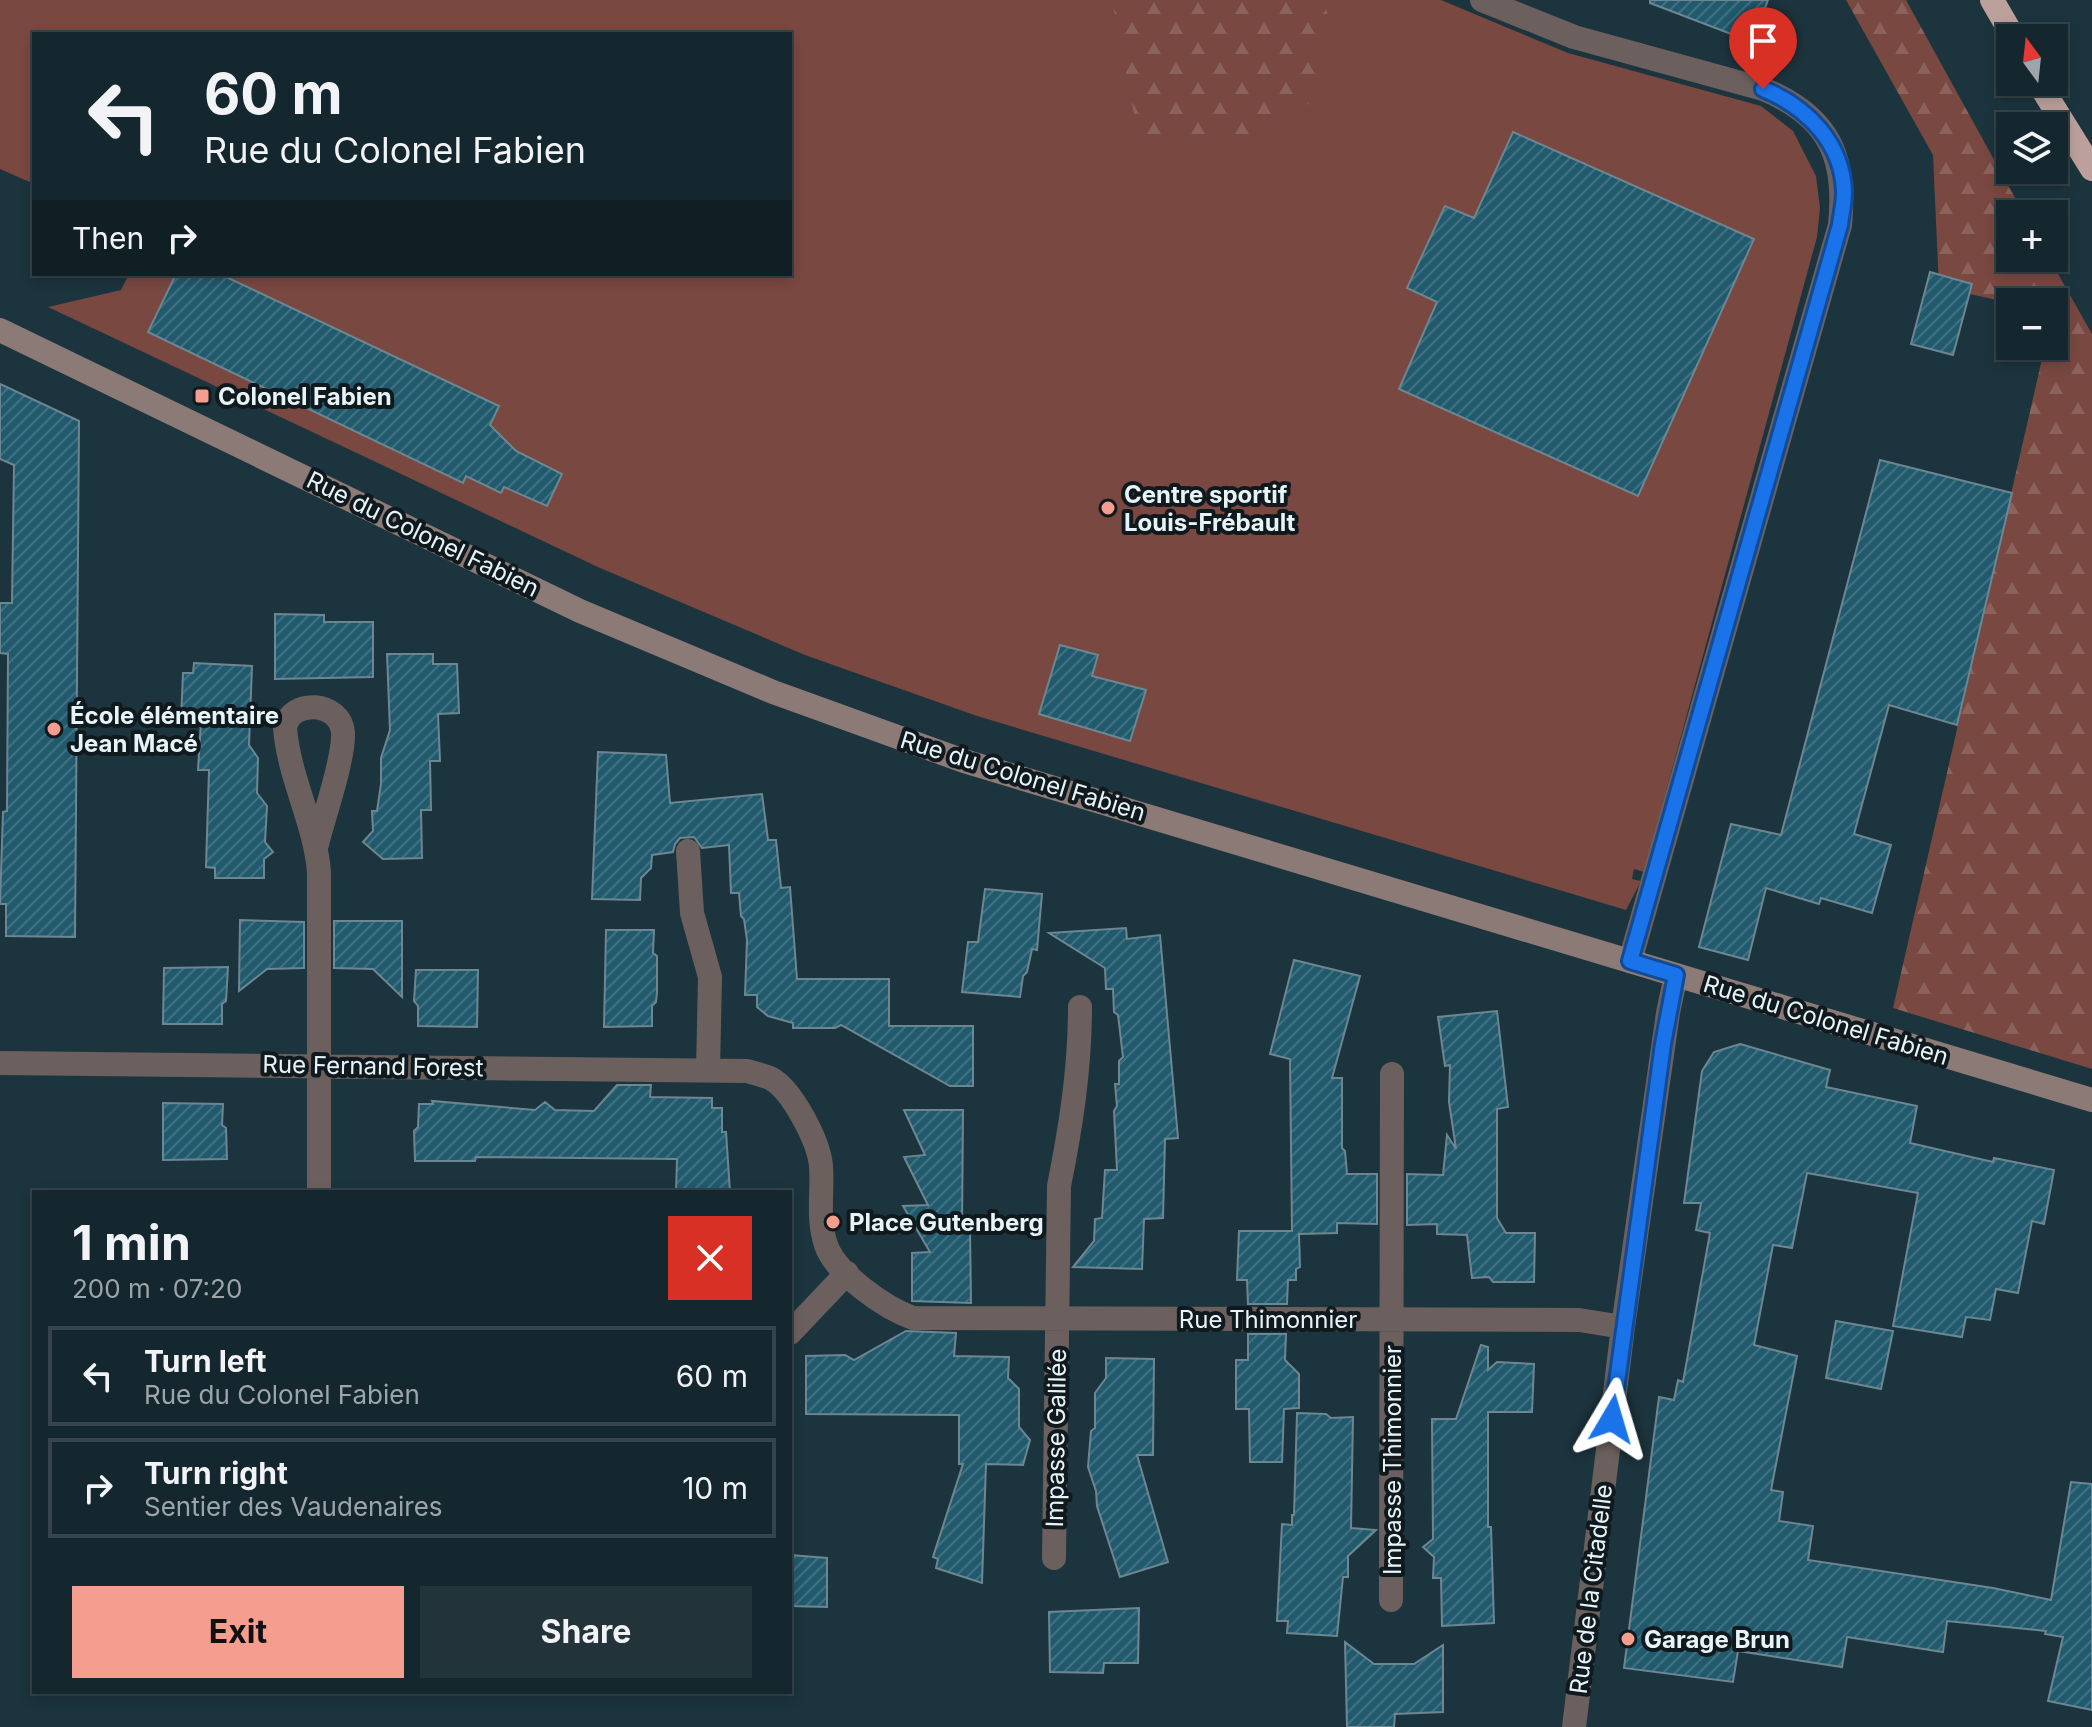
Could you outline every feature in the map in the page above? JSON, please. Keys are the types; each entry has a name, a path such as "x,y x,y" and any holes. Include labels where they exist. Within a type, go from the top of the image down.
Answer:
{"highway":[{"path":"1992,0 2006,24"},
{"path":"2047,96 2092,169"}],"street":[{"path":"1482,0 1574,37 1786,98 1821,129 1832,146 1840,167 1844,192 1840,225 1630,961"},
{"name":"Rue du Colonel Fabien","path":"0,330 580,611 773,692 964,761 2092,1100"},
{"path":"317,844 299,796 285,728 295,712 316,707 336,715 343,729 342,746 317,844 321,1065 319,1190"},
{"path":"688,851 692,913 710,977 708,1070"},
{"name":"Rue de la Citadelle","path":"1574,1727 1623,1327 1676,975"},
{"name":"Impasse Galilée","path":"1054,1558 1059,1186 1072,1118 1080,1048 1080,1007"},
{"name":"Rue Fernand Forest","path":"0,1063 747,1071 773,1079 794,1103 813,1135 821,1163 821,1221 826,1247 847,1273"},
{"name":"Impasse Thimonnier","path":"1391,1600 1392,1074"},
{"path":"792,1331 847,1273"},
{"name":"Rue Thimonnier","path":"847,1273 875,1299 913,1318 1579,1320 1623,1327"}],"green space":[{"name":"Centre sportif Louis-Frébault","path":"0,0 1441,0 1568,53 1761,106 1793,131 1816,176 1820,208 1817,237 1644,872 1634,869 1632,879 1641,881 1626,910 977,716 805,655 600,568 48,307 121,290 128,276 792,276 792,32 32,32 32,183 0,169"},
{"path":"1112,0 1324,0 1329,21 1308,104 1240,140 1140,144"},
{"path":"1846,0 1906,0 1996,163 1996,184 2007,184 2016,200 1996,200 1996,272 2057,272 2066,288 1996,288 1996,300 1939,287 1933,155"},
{"path":"2068,292 2092,334 2092,1069 1893,1008 2042,360 2068,360"}],"building":[{"path":"1650,0 1768,0 1752,42 1650,3"},
{"path":"1513,132 1754,239 1638,496 1399,389 1437,302 1407,288 1445,206 1474,218"},
{"path":"1930,272 1972,284 1953,355 1911,344"},
{"path":"175,276 224,276 499,406 490,425 516,451 562,474 547,506 504,487 501,493 466,476 463,483 148,332"},
{"path":"0,384 79,421 75,937 6,936 6,904 0,904 3,812 7,811 8,654 0,653 0,603 12,603 14,465 0,459"},
{"path":"1880,460 2012,493 1957,725 1889,705 1854,834 1891,845 1872,913 1821,898 1819,904 1766,888 1748,960 1699,947 1731,824 1781,835"},
{"path":"275,614 324,615 324,622 373,622 373,677 275,679"},
{"path":"1060,645 1098,655 1092,676 1146,690 1130,741 1039,714"},
{"path":"387,654 433,654 433,664 457,664 459,713 438,714 440,761 430,761 431,810 421,810 422,858 383,859 363,842 373,831 372,811 377,811 381,758 390,730"},
{"path":"194,663 252,666 249,745 258,758 257,793 267,806 265,842 273,852 264,859 264,878 215,878 215,868 206,867 209,770 198,770 201,722 181,721 183,673 193,673"},
{"path":"598,752 666,755 670,803 762,794 768,840 776,840 781,888 790,887 797,979 889,979 889,1026 973,1026 973,1086 950,1086 841,1025 835,1028 793,1028 793,1023 768,1016 757,1007 757,995 745,995 747,940 739,893 731,893 729,845 702,848 694,837 680,838 673,852 652,855 651,868 641,878 640,900 592,899"},
{"path":"985,889 1042,894 1037,950 1032,949 1020,997 962,992 968,942 978,942"},
{"path":"240,920 304,922 304,968 267,969 239,991"},
{"path":"334,921 402,921 402,997 373,969 334,968"},
{"path":"1126,928 1127,939 1160,935 1178,1138 1165,1139 1163,1218 1144,1219 1142,1269 1073,1267 1094,1241 1095,1219 1102,1218 1105,1170 1117,1170 1115,1084 1119,1084 1119,1061 1123,1057 1113,989 1106,989 1105,968 1049,933"},
{"path":"606,930 654,930 657,992 656,1002 652,1006 652,1026 604,1027"},
{"path":"1294,960 1360,976 1332,1078 1342,1078 1342,1148 1347,1174 1377,1174 1377,1224 1337,1223 1337,1233 1299,1234 1300,1267 1296,1269 1296,1280 1288,1280 1287,1304 1248,1304 1247,1280 1237,1280 1239,1231 1292,1231 1290,1059 1270,1054"},
{"path":"228,967 222,1024 163,1024 164,968"},
{"path":"416,970 478,970 477,1027 418,1026 418,1006 414,1001"},
{"path":"1497,1011 1508,1107 1497,1109 1497,1218 1506,1233 1535,1233 1534,1282 1493,1282 1489,1277 1472,1278 1467,1235 1437,1234 1437,1224 1407,1225 1407,1174 1443,1175 1447,1135 1456,1149 1449,1102 1450,1065 1445,1066 1438,1017"},
{"path":"1740,1044 1830,1070 1826,1087 1917,1106 1910,1143 1993,1162 1994,1158 2054,1170 2044,1224 2032,1221 2018,1293 1996,1289 1990,1320 1966,1317 1962,1337 1893,1326 1918,1193 1807,1173 1792,1248 1773,1245 1754,1345 1797,1356 1771,1490 1783,1492 1779,1521 1813,1526 1808,1560 1993,1588 2051,1600 2071,1482 2092,1484 2092,1710 2048,1701 2063,1637 2045,1634 2046,1631 1947,1621 1943,1652 1847,1637 1842,1667 1738,1651 1733,1682 1624,1668 1659,1397 1674,1400 1678,1380 1683,1382 1710,1233 1696,1230 1701,1203 1684,1203 1702,1071 1714,1052"},
{"path":"617,1085 651,1085 650,1097 712,1098 712,1108 722,1108 730,1190 676,1190 677,1159 476,1157 475,1161 415,1161 414,1131 418,1127 419,1104 433,1104 432,1101 535,1110 545,1102 555,1110 594,1111"},
{"path":"163,1103 223,1104 222,1125 226,1128 227,1159 163,1160"},
{"path":"904,1110 963,1110 962,1228 970,1229 971,1303 912,1301 912,1253 930,1252 903,1206 928,1205 904,1157 925,1155"},
{"path":"1836,1321 1893,1331 1881,1389 1826,1378"},
{"path":"906,1331 956,1333 954,1356 1009,1357 1008,1378 1019,1389 1019,1427 1030,1440 1023,1465 986,1464 982,1583 936,1568 938,1559 933,1557 963,1464 959,1464 959,1415 806,1414 806,1356 845,1355 854,1360"},
{"path":"1248,1334 1286,1334 1285,1360 1299,1374 1299,1408 1284,1409 1282,1462 1250,1462 1249,1409 1236,1409 1236,1360 1248,1360"},
{"path":"1481,1345 1488,1347 1488,1370 1497,1362 1534,1364 1532,1412 1488,1412 1488,1527 1491,1527 1494,1623 1442,1626 1441,1578 1433,1578 1434,1557 1423,1547 1433,1539 1432,1419 1456,1419"},
{"path":"1106,1358 1154,1359 1153,1455 1137,1455 1168,1562 1120,1577 1088,1467 1091,1431 1095,1428 1095,1393 1106,1378"},
{"path":"1297,1413 1326,1414 1331,1418 1353,1417 1351,1528 1376,1530 1348,1556 1348,1577 1343,1577 1337,1636 1287,1633 1288,1621 1277,1621 1282,1524 1292,1525 1294,1515"},
{"path":"792,1555 827,1558 827,1607 792,1606"},
{"path":"1139,1608 1138,1663 1104,1663 1103,1673 1050,1672 1049,1612"},
{"path":"1345,1642 1374,1664 1414,1664 1443,1645 1443,1712 1395,1714 1394,1727 1347,1727"}],"place":[{"name":"Colonel Fabien","path":"202,396"},
{"name":"Centre sportif Louis-Frébault","path":"1108,508"},
{"name":"École élémentaire Jean Macé","path":"54,729"},
{"name":"Place Gutenberg","path":"833,1222"},
{"name":"Garage Brun","path":"1628,1639"}],"route":[{"path":"1612,1419 1663,1044 1676,975 1630,961 1840,225 1844,192 1840,167 1821,129 1786,98 1763,89"}]}
